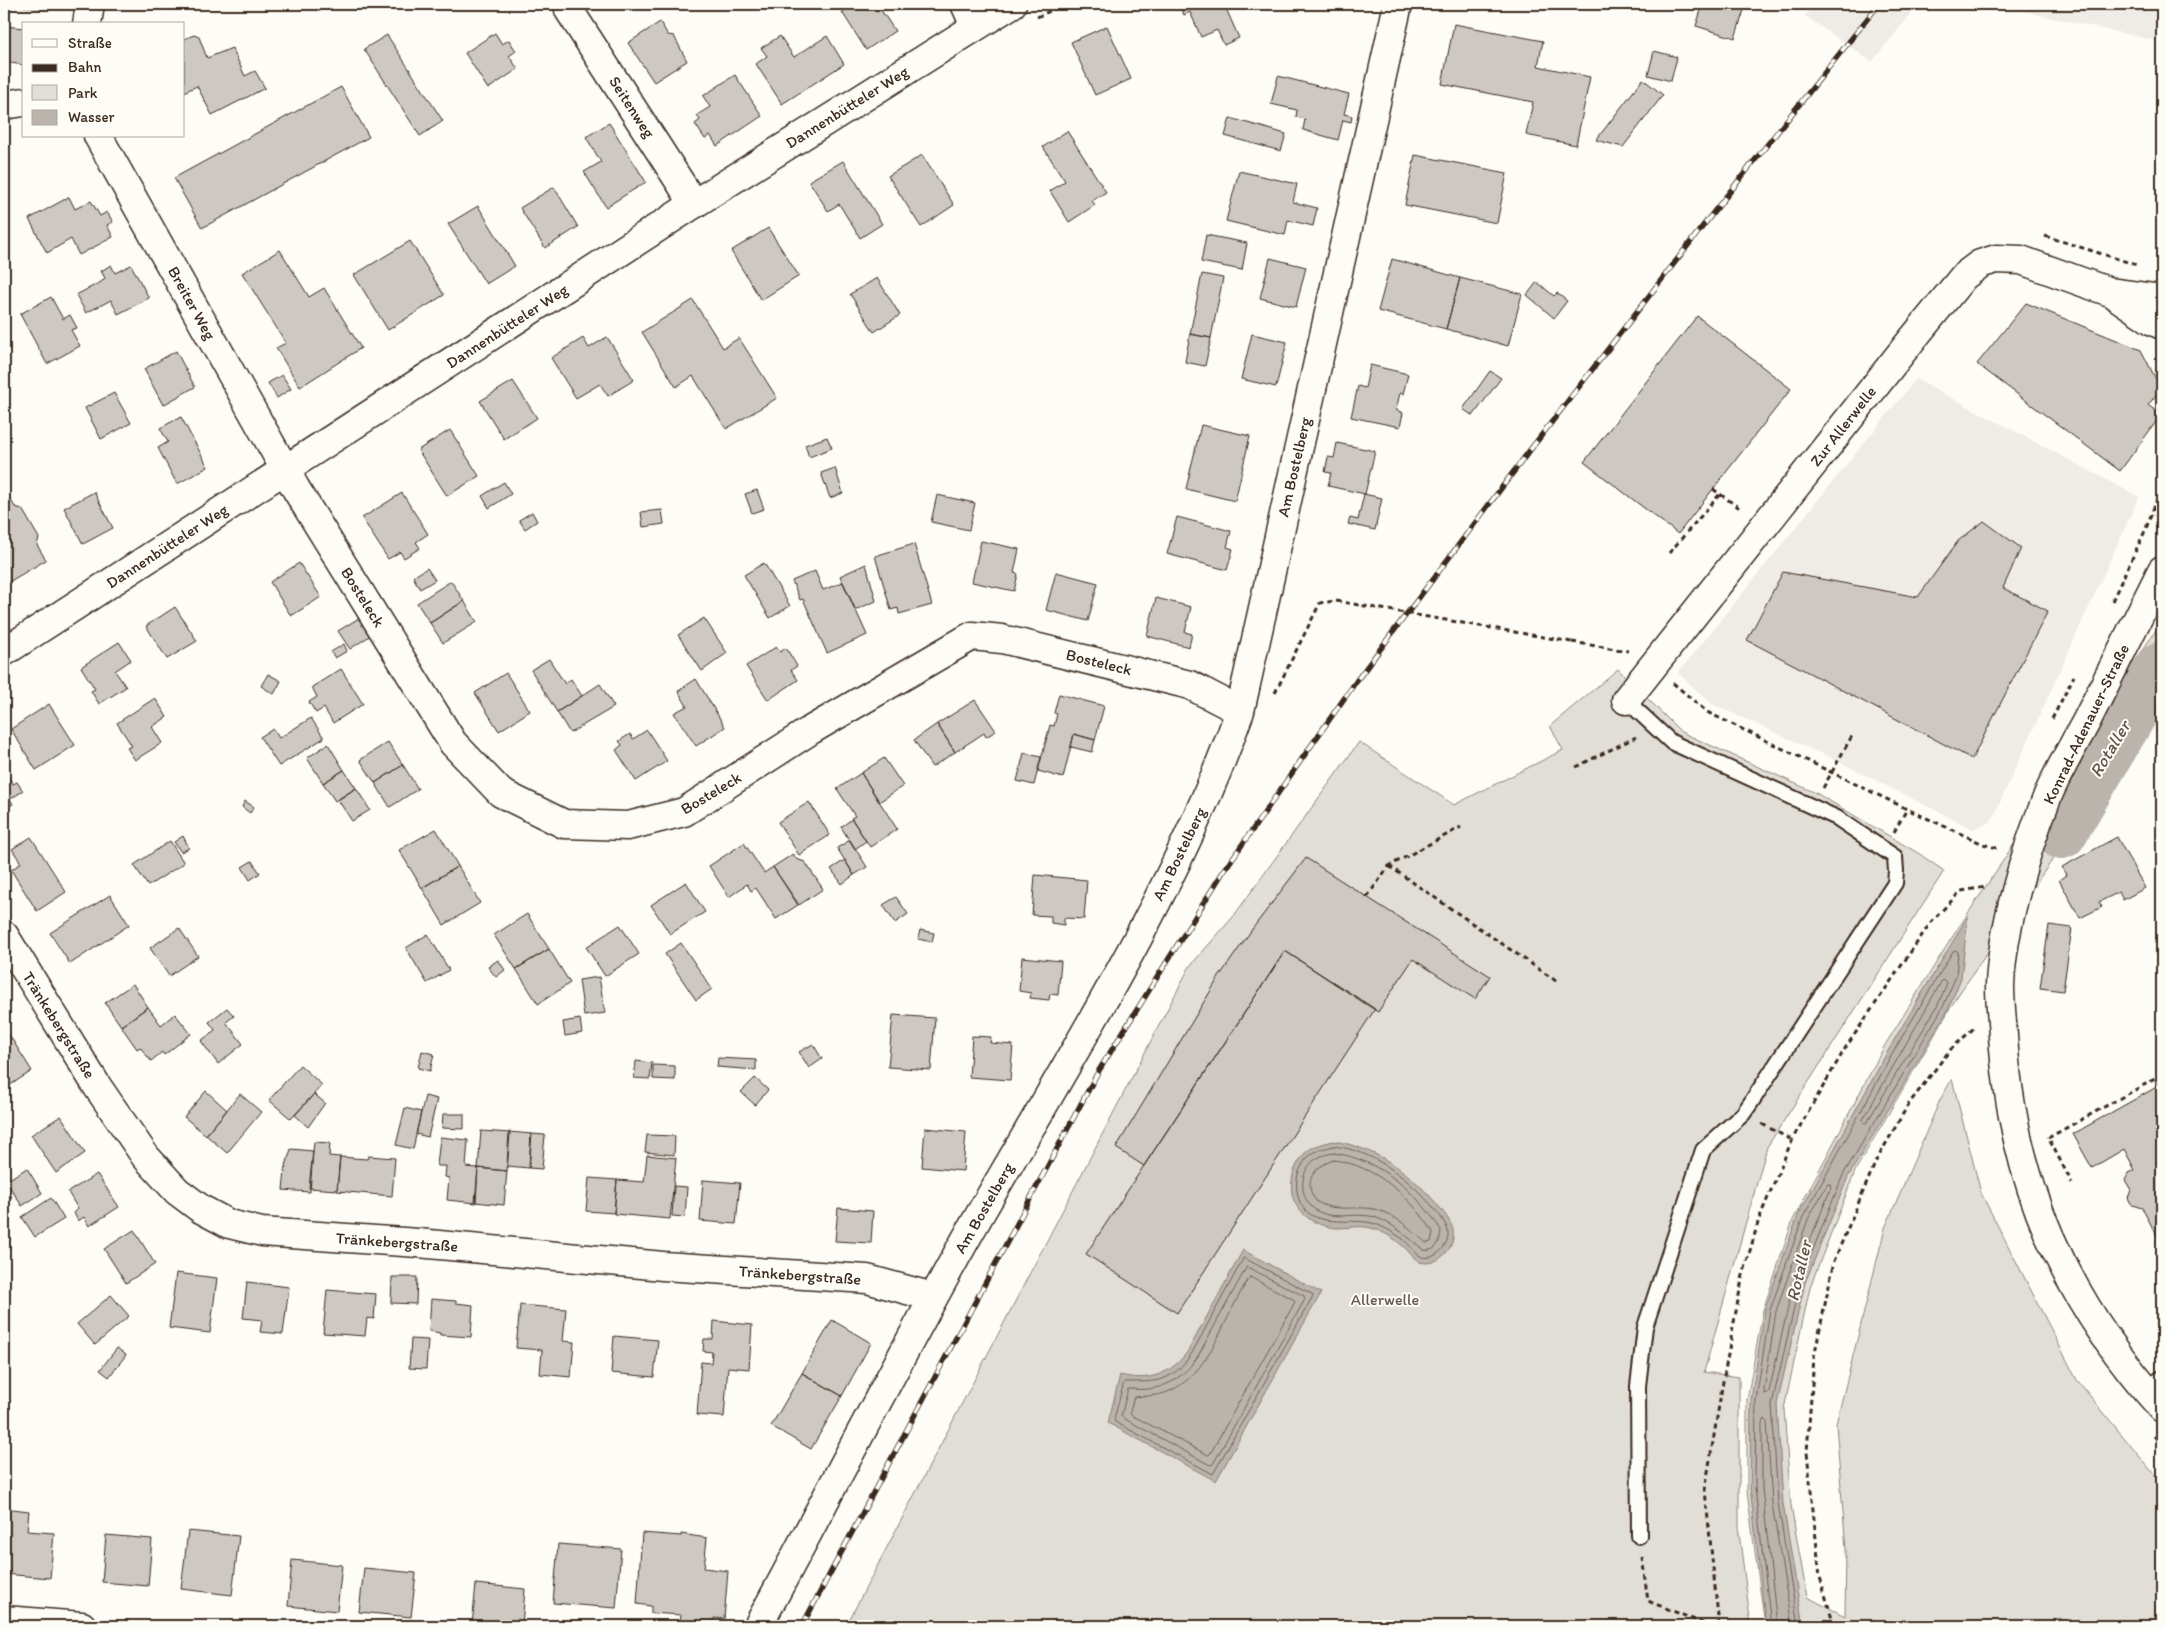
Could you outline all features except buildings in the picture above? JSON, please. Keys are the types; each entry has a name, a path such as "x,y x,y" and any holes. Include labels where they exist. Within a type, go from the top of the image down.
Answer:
{"street":[{"path":"87,22 90,4"},
{"name":"Dannenbütteler Weg","path":"4,652 694,204 970,15 1012,4"},
{"name":"Am Bostelberg","path":"758,1626 933,1297 1135,944 1211,788 1240,710 1398,4"},
{"name":"Seitenweg","path":"569,10 694,204"},
{"path":"4,104 22,102"},
{"name":"Breiter Weg","path":"99,138 285,470"},
{"name":"Zur Allerwelle","path":"1626,700 1893,363 1964,276 1980,264 1996,259 2021,260 2110,292 2162,299"},
{"name":"Zur Allerwelle","path":"2110,292 2162,325"},
{"name":"Bosteleck","path":"285,470 453,743 501,793 564,824 628,826 684,812 810,730 972,636 1002,639 1190,685 1240,710"},
{"name":"Konrad-Adenauer-Straße","path":"2157,1392 2086,1309 2043,1224 2026,1175 2012,1115 2005,1063 2000,987 2005,944 2023,869 2049,795 2162,570"},
{"name":"Tränkebergstraße","path":"4,935 97,1086 146,1156 177,1191 201,1210 229,1224 262,1232 418,1242 663,1266 867,1279 933,1297"},
{"path":"4,1620 82,1626"}],"lane":[{"path":"1626,700 1671,742 1836,818 1894,857 1896,870 1895,883 1742,1114 1703,1150 1645,1326 1638,1386 1640,1536"}],"path":[{"path":"1713,489 1742,509"},
{"path":"1669,553 1720,494"},
{"path":"1274,696 1320,604 1336,601 1632,651 1653,666 1707,712 1924,816 1997,848"},
{"path":"1576,767 1634,739 1654,726"},
{"path":"1812,807 1853,734"},
{"path":"1368,897 1390,866 1460,827"},
{"path":"1390,866 1559,983"},
{"path":"1719,1626 1705,1490 1742,1279 1759,1219 1792,1140 1846,1047 1931,922 1960,891 1986,887"},
{"path":"1834,1626 1820,1577 1807,1452 1814,1357 1834,1261 1876,1161 1908,1105 1950,1050 1975,1027"},
{"path":"2043,1141 2162,1075"},
{"path":"1742,1114 1792,1140"},
{"path":"2048,1138 2072,1182"},
{"path":"1640,1536 1648,1601 1710,1626"}],"shaded area":[{"path":"1814,4 1919,4 1872,62 1805,16"},
{"path":"1986,4 2162,4 2162,42 2013,9"},
{"path":"1916,379 2139,497 1991,822 1973,829 1831,758 1712,704 1678,673"}],"green space":[{"path":"2162,621 2162,710 2113,773 1958,995 1856,1169 1810,1287 1784,1409 1791,1506 1807,1597 1845,1616 1846,1550 1836,1424 1885,1228 1940,1100 1952,1079 1981,1193 2077,1380 2162,1484 2162,1626 1765,1626 1747,1492 1747,1400 1763,1310 1793,1220 1885,1045 1951,939"},
{"name":"Allerwelle","path":"1618,669 1681,732 1816,793 1918,853 1944,871 1767,1147 1704,1372 1739,1377 1739,1533 1751,1626 846,1626 1190,966 1233,917 1359,742 1454,805 1563,750 1550,726"}],"water":[{"path":"1968,916 1961,978 1948,1010 1848,1177 1805,1283 1777,1404 1783,1503 1803,1626 1766,1626 1750,1488 1751,1400 1765,1309 1798,1215 1894,1040"},
{"path":"1333,1141 1348,1144 1376,1155 1390,1162 1414,1180 1449,1220 1452,1227 1453,1240 1446,1253 1434,1261 1420,1262 1398,1242 1380,1231 1362,1227 1329,1227 1308,1218 1294,1201 1292,1178 1297,1164 1303,1155 1310,1149"},
{"path":"1243,1250 1321,1293 1216,1481 1108,1423 1120,1375 1140,1378 1158,1375 1174,1366 1181,1359 1188,1351"}],"waterway":[{"name":"Rotaller","path":"2061,833 2146,688 2162,667"}],"railway":[{"path":"802,1626 1098,1072 1223,872 1357,680 1527,454 1713,213 1879,4"}]}
